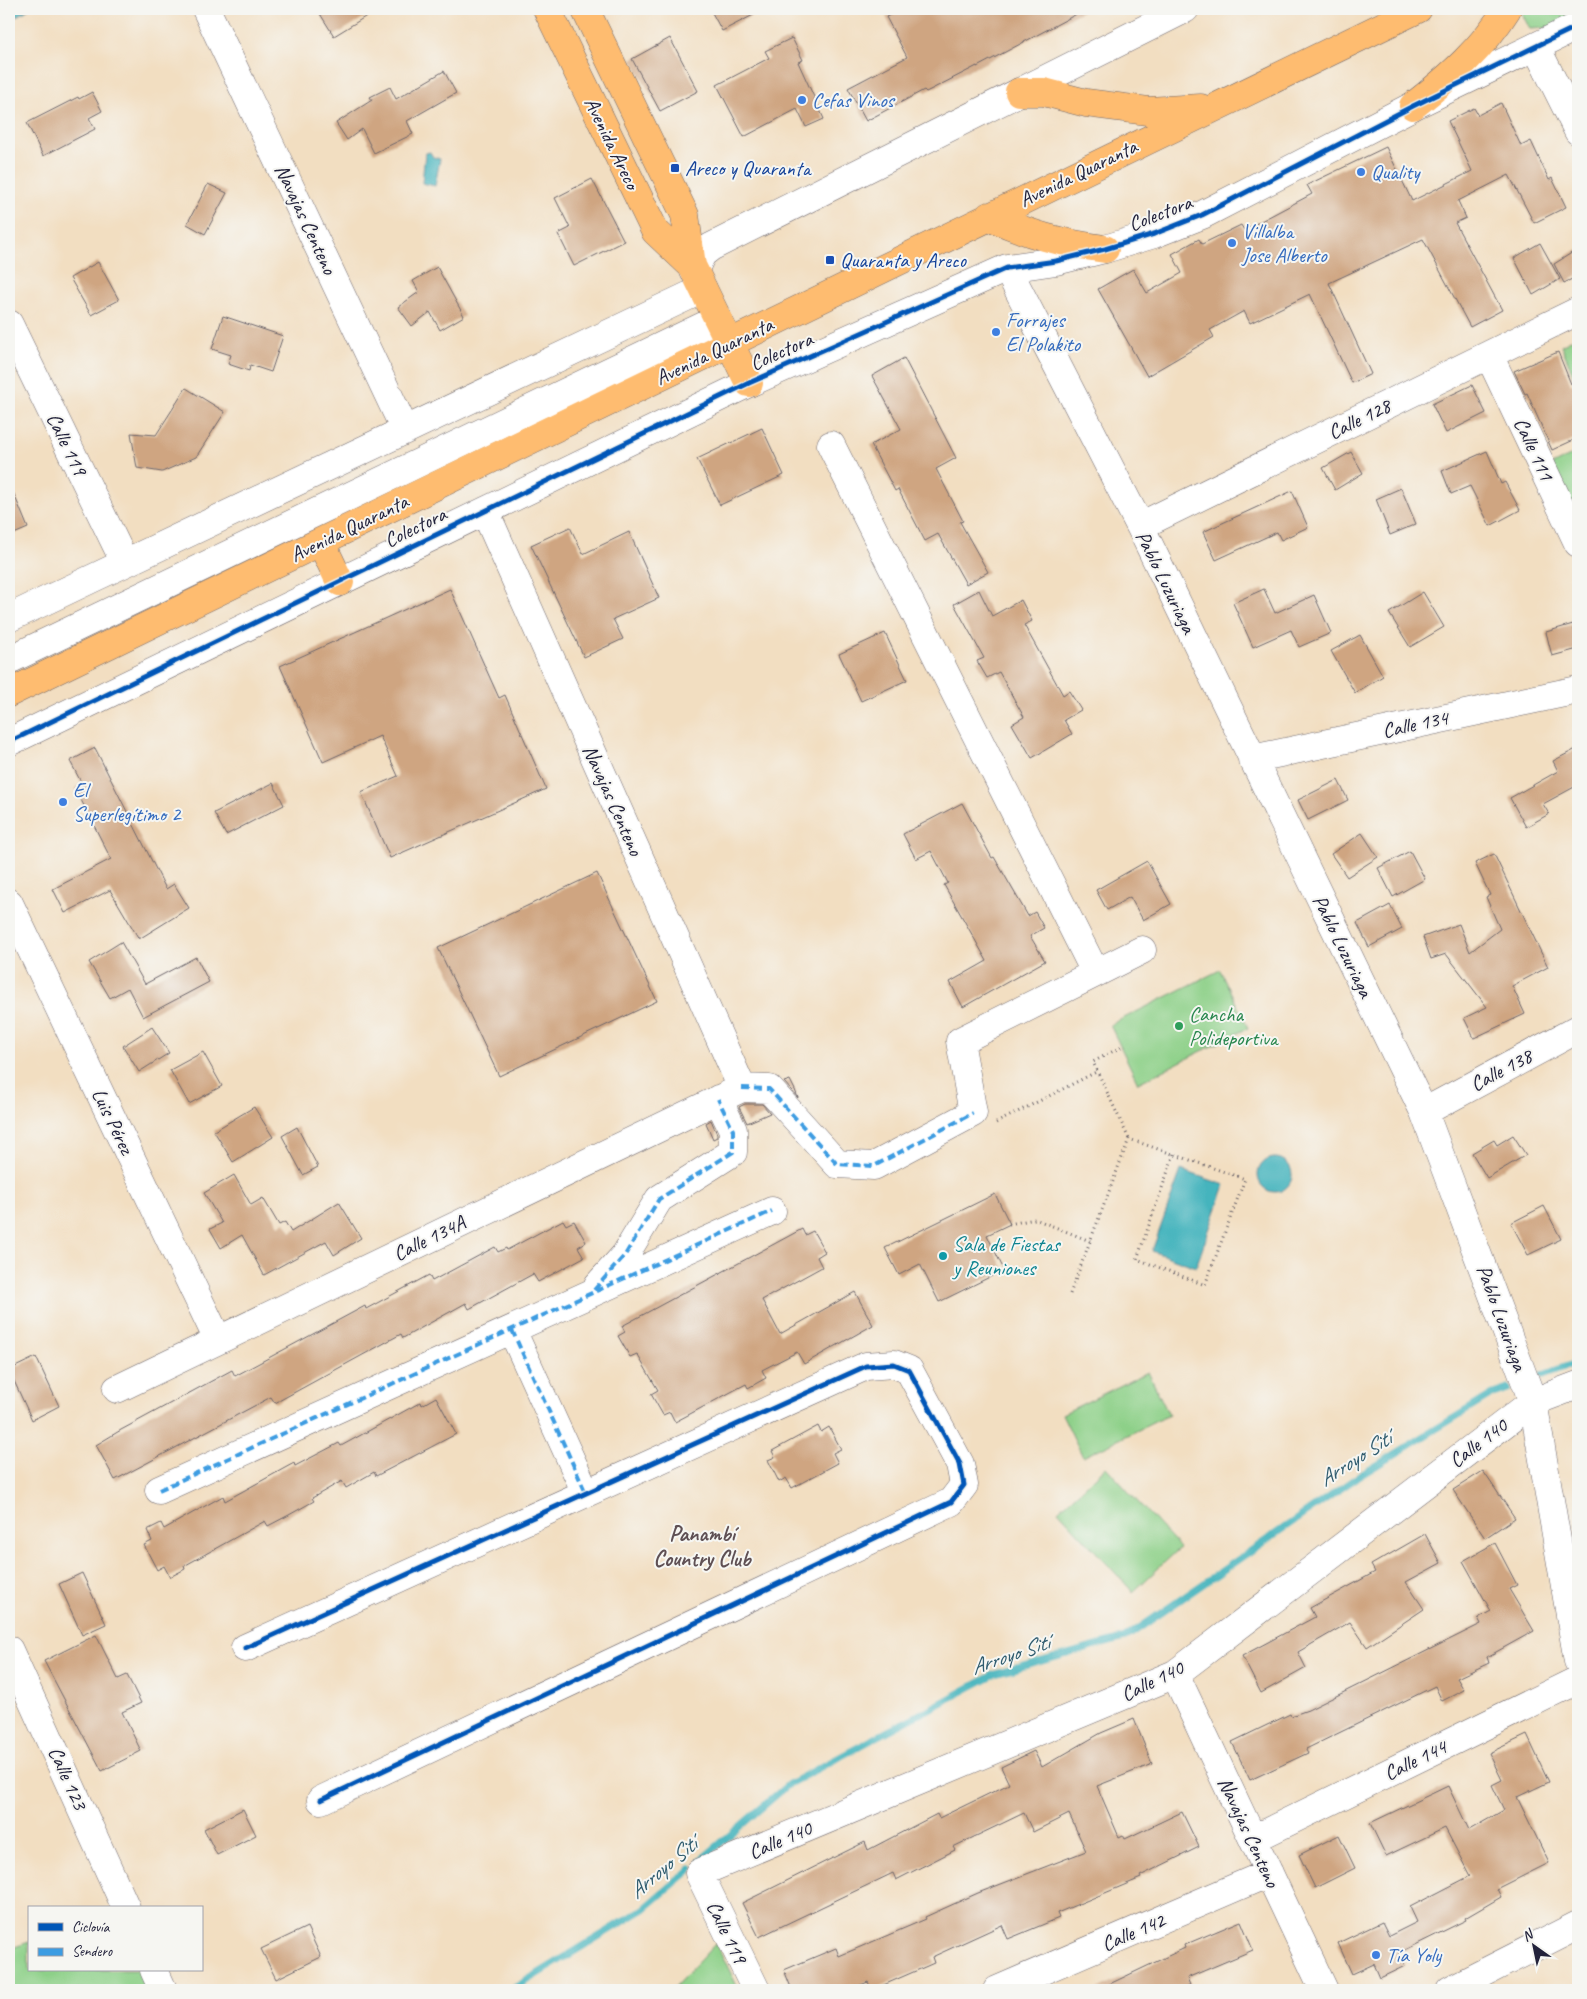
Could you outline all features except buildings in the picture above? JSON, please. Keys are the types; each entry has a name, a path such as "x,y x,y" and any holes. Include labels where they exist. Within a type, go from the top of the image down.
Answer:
{"main road":[{"name":"Avenida Areco","path":"546,9 654,231 696,275"},
{"name":"Avenida Areco","path":"585,9 685,215 696,275 749,383"},
{"name":"Avenida Quaranta","path":"9,693 1418,9"},
{"path":"1413,106 1454,74 1490,35 1507,9"},
{"path":"1019,92 1044,92 1086,103 1148,111 1212,108"},
{"path":"989,216 1027,233 1065,244 1105,250"},
{"path":"321,542 340,582"}],"street":[{"name":"Navajas Centeno","path":"206,9 405,430"},
{"path":"9,618 405,430 696,275 702,254 711,248 1185,9"},
{"name":"Colectora","path":"9,742 749,383 1007,268 1056,261 1105,250 1154,234 1202,215 1413,106 1578,26"},
{"path":"1536,47 1578,131"},
{"name":"Pablo Luzuriaga","path":"1007,268 1140,526 1424,1112 1532,1402 1578,1661"},
{"name":"Calle 128","path":"1140,526 1578,310"},
{"path":"9,660 718,319"},
{"name":"Calle 119","path":"9,324 125,563"},
{"name":"Calle 111","path":"1489,355 1578,543"},
{"path":"831,445 1095,972"},
{"name":"Navajas Centeno","path":"485,511 730,1094 733,1130 732,1152 659,1199 625,1255 590,1294"},
{"name":"Calle 134","path":"1252,759 1578,690"},
{"name":"Luis Pérez","path":"9,902 218,1340"},
{"path":"730,1094 769,1089 837,1164 874,1166 973,1113 960,1041 1142,950"},
{"name":"Calle 138","path":"1424,1112 1578,1029"},
{"name":"Calle 134A","path":"117,1388 730,1094"},
{"path":"159,1490 772,1211"},
{"path":"512,1330 586,1493"},
{"path":"246,1648 866,1366 894,1364 909,1370 960,1464 964,1485 951,1502 321,1800"},
{"name":"Calle 140","path":"699,1873 1175,1674 1532,1402 1578,1385"},
{"name":"Calle 123","path":"9,1650 125,1906"},
{"name":"Navajas Centeno","path":"1175,1674 1324,1990"},
{"name":"Calle 144","path":"1253,1840 1578,1680"},
{"name":"Calle 119","path":"699,1873 756,1990"},
{"name":"Calle 142","path":"997,1990 1268,1873"},
{"path":"1450,1990 1578,1925"},
{"path":"155,1972 164,1990"}],"path":[{"path":"1070,1294 1129,1138 1093,1062 1121,1047"},
{"path":"973,1113 986,1128 1098,1071"},
{"path":"1129,1138 1245,1179 1205,1284 1137,1259 1174,1154"},
{"path":"1010,1224 1036,1219 1090,1241"}],"green space":[{"path":"1526,9 1578,9 1578,13 1547,28 1530,29 1522,14"},
{"path":"1578,336 1578,386 1561,345"},
{"path":"1578,452 1578,520 1552,465"},
{"name":"Cancha Polideportiva","path":"1220,970 1248,1028 1138,1083 1110,1025"},
{"path":"1148,1372 1169,1415 1083,1457 1062,1414"},
{"path":"1106,1467 1180,1548 1133,1592 1058,1511"},
{"path":"28,1942 28,1972 156,1972 165,1990 9,1990 9,1949"},
{"path":"716,1943 739,1990 672,1990"}],"water":[{"path":"9,9 29,9 9,21"},
{"path":"430,152 433,157 440,159 435,186 422,183 425,153"},
{"path":"1275,1158 1282,1159 1287,1163 1291,1168 1291,1182 1287,1187 1282,1191 1275,1192 1268,1191 1263,1187 1259,1182 1258,1175 1259,1168 1263,1163 1268,1159"},
{"path":"1181,1170 1225,1185 1196,1267 1152,1251"}],"waterway":[{"name":"Arroyo Sití","path":"1543,1375 1578,1362"},
{"name":"Arroyo Sití","path":"701,1860 789,1784 995,1674 1125,1638 1356,1478 1493,1394 1508,1389"},
{"name":"Arroyo Sití","path":"511,1990 644,1909 691,1869"}],"marked path":[{"path":"742,1088 769,1089 837,1164 874,1166 973,1113"},
{"path":"594,1290 625,1255 659,1199 733,1152 733,1130 718,1099"},
{"path":"159,1490 772,1211"},
{"path":"512,1330 586,1493"}],"cycle path":[{"path":"9,742 749,383 1007,268 1056,261 1105,249 1154,234 1202,215 1413,106 1578,26"},
{"path":"245,1648 866,1366 894,1364 909,1370 960,1464 964,1485 951,1502 321,1800"}],"place":[{"name":"Cefas Vinos","path":"802,100"},
{"name":"Areco y Quaranta","path":"675,168"},
{"name":"Quality","path":"1361,172"},
{"name":"Villalba Jose Alberto","path":"1232,243"},
{"name":"Quaranta y Areco","path":"830,260"},
{"name":"Forrajes El Polakito","path":"996,332"},
{"name":"El Superlegítimo 2","path":"63,802"},
{"name":"Cancha Polideportiva","path":"1179,1026"},
{"name":"Sala de Fiestas y Reuniones","path":"943,1256"},
{"name":"Tía Yoly","path":"1376,1955"}],"district":[{"name":"Panambí Country Club","path":"702,1546"}]}
